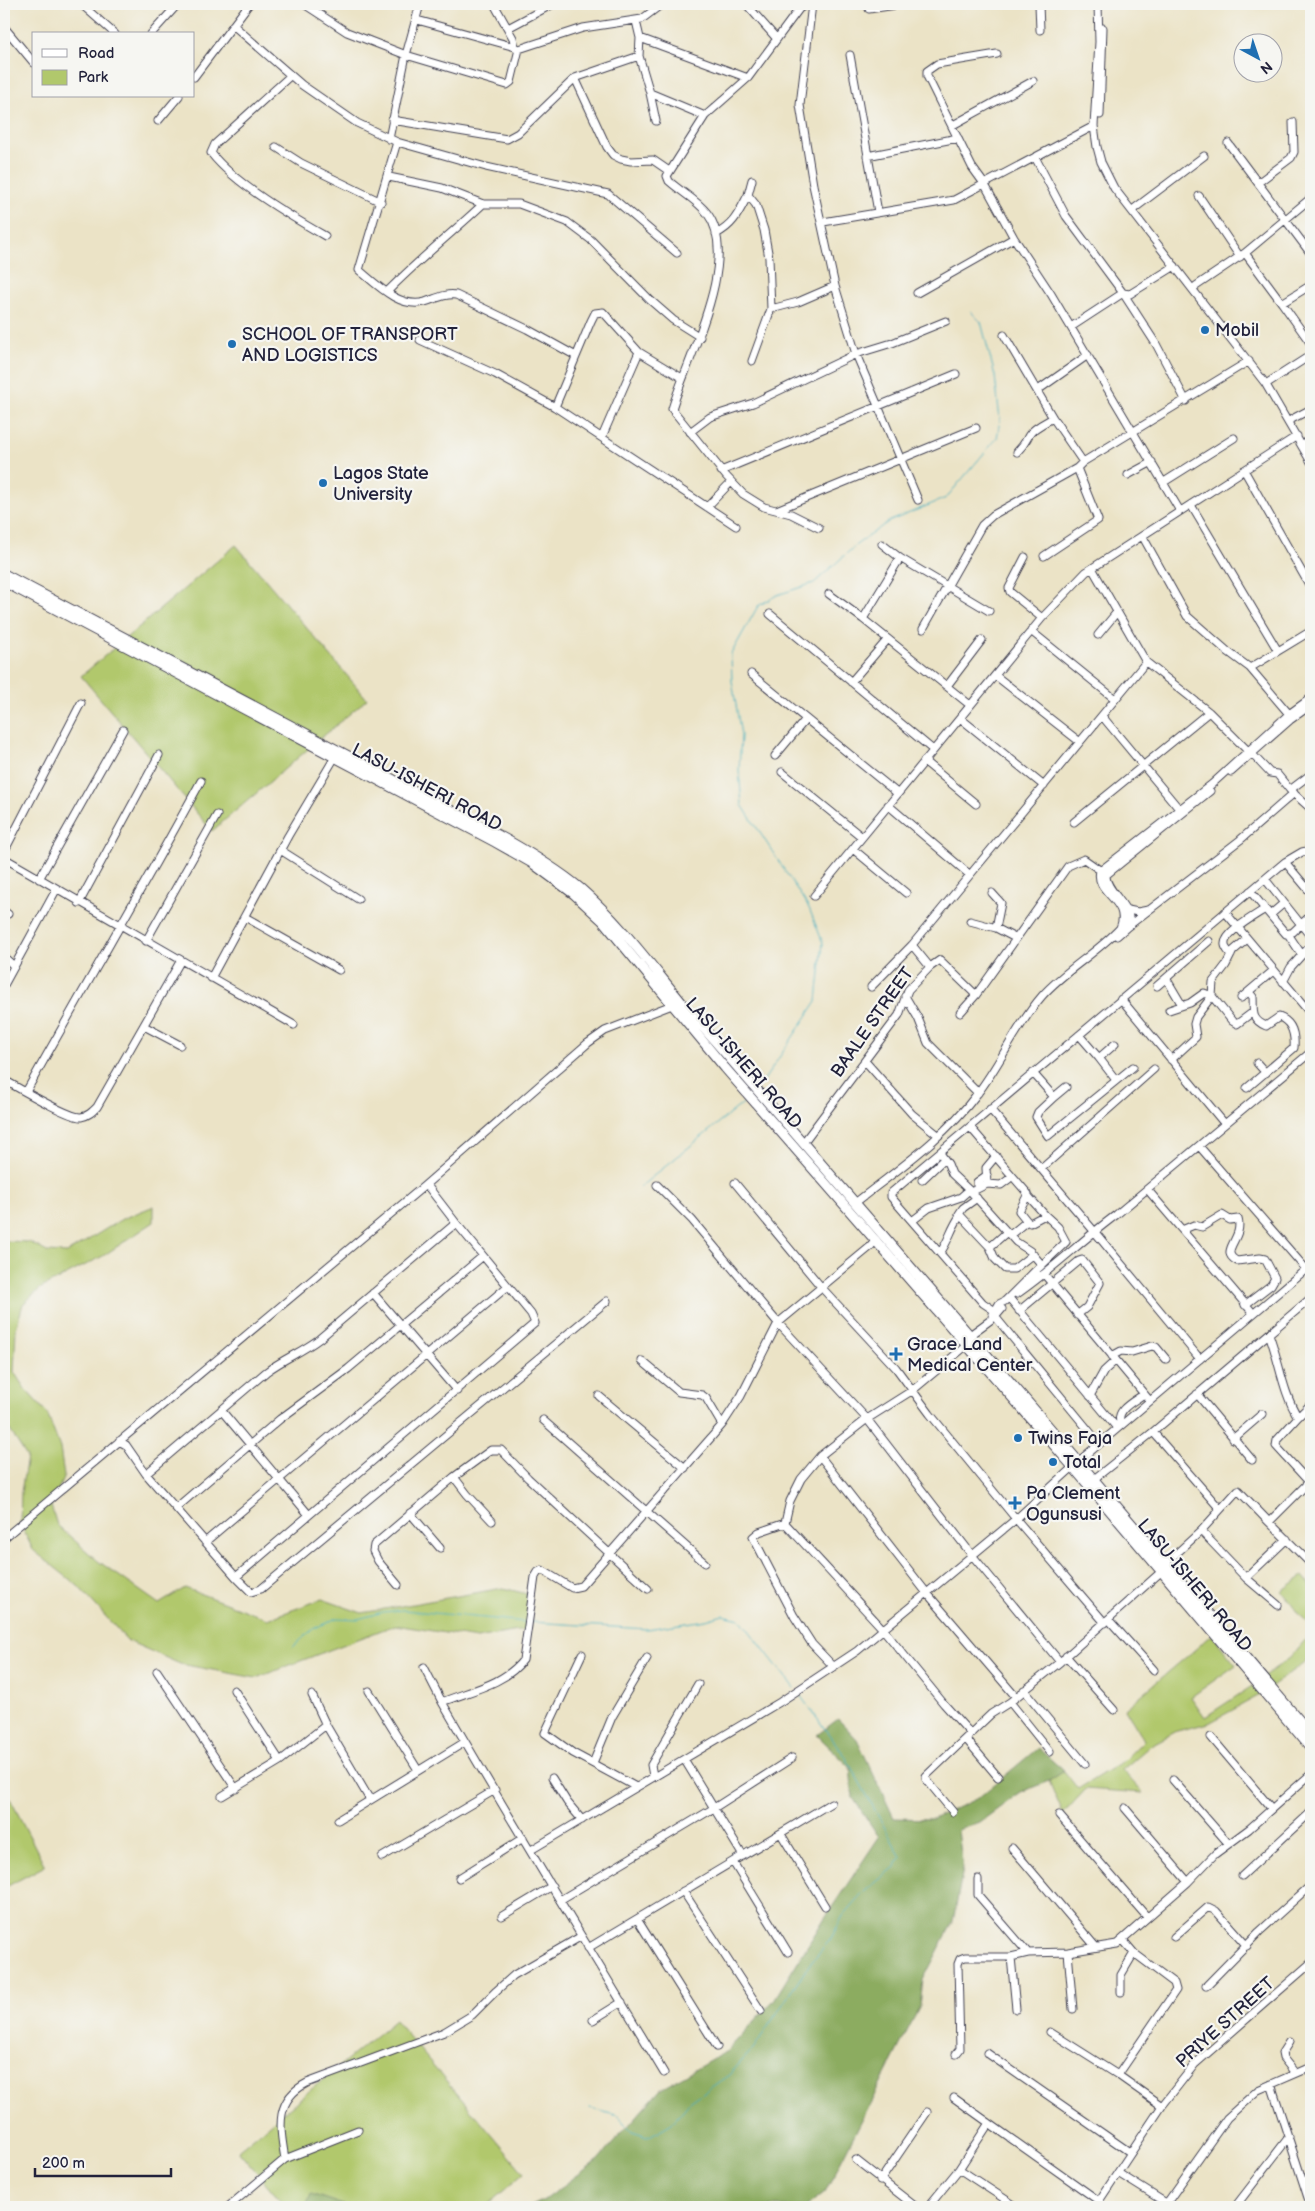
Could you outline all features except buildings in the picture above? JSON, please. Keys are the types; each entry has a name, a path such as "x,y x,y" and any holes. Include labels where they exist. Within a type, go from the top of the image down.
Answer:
{"main road":[{"name":"LASU-ISHERI ROAD","path":"4,574 97,629 495,842 532,863 574,894 603,921 672,1005 803,1143 970,1335 1035,1416 1164,1567 1311,1734"},
{"name":"LASU-ISHERI ROAD","path":"4,582 498,835 548,865 580,888 608,915 876,1240 967,1345 1035,1416"},
{"name":"LASU-ISHERI ROAD","path":"1076,1464 1094,1479 1311,1748"}],"street":[{"path":"81,4 113,32"},
{"path":"153,32 178,4"},
{"path":"195,76 249,4"},
{"path":"304,4 347,32 406,55 507,85 511,82 517,48 494,4"},
{"path":"390,139 392,120 406,55 420,4"},
{"path":"508,28 553,4"},
{"path":"417,20 517,48 583,28 636,21 651,14 662,4"},
{"path":"746,4 777,39"},
{"path":"806,4 799,9 748,78 705,116 669,171 667,179 706,213 716,234 716,272 700,337 682,378 672,409 721,471 753,502 802,518 819,528"},
{"path":"812,4 800,105 813,185 823,222 835,286 856,354 918,500"},
{"path":"869,9 903,4"},
{"path":"1039,4 1040,30"},
{"path":"1098,4 1099,42 1094,126 1099,154 1109,180 1249,361 1275,399 1311,462"},
{"path":"1102,4 1104,42 1099,125 1100,146 1112,178 1269,382 1292,420 1309,442 1311,453"},
{"path":"636,21 640,38 639,56 656,120"},
{"path":"233,25 290,76 358,123 398,142 486,167 608,194 678,253"},
{"path":"4,27 32,62"},
{"path":"640,38 748,78"},
{"path":"997,54 938,64 927,70 927,76 972,166 986,185 1014,238 1071,327 1180,511"},
{"path":"850,55 878,212"},
{"path":"392,120 507,140 518,133 575,78 639,56"},
{"path":"290,76 215,144 211,153 234,175 283,212 325,236"},
{"path":"575,78 607,147 613,155 621,160 653,160 669,171"},
{"path":"953,125 1033,81"},
{"path":"650,93 705,116"},
{"path":"158,121 177,98"},
{"path":"1259,182 1292,158 1294,152 1292,122"},
{"path":"823,222 954,200 986,185 1094,126"},
{"path":"867,156 958,138"},
{"path":"398,142 389,177 359,268 386,292 412,304 446,295 456,295 527,329 576,356"},
{"path":"1228,143 1311,254"},
{"path":"276,147 301,163 381,202"},
{"path":"1136,208 1204,156"},
{"path":"1035,157 1066,216 1123,293 1156,344 1186,401"},
{"path":"389,177 442,188 483,204 519,204 573,226 591,240 650,300 673,320 700,337"},
{"path":"716,234 725,230 734,221 748,195 752,180"},
{"path":"748,195 756,205 764,230 769,258 771,309 752,361"},
{"path":"1199,196 1282,303 1311,344"},
{"path":"1196,286 1243,255 1311,198"},
{"path":"386,292 421,258 451,234 483,204"},
{"path":"917,293 1014,238"},
{"path":"1071,327 1123,293 1130,294 1175,266"},
{"path":"1282,303 1311,285"},
{"path":"771,309 798,302 835,286"},
{"path":"555,407 595,313 599,311 603,312 614,322 639,352 682,378"},
{"path":"690,432 710,417 753,402 856,354 892,343 946,321"},
{"path":"1004,335 1038,390 1080,465 1098,520 1044,556"},
{"path":"420,340 495,374 555,407 736,526"},
{"path":"602,437 639,352"},
{"path":"1038,390 1088,355"},
{"path":"1269,382 1311,355"},
{"path":"923,629 982,525 993,515 1080,465 1249,361"},
{"path":"721,471 956,374"},
{"path":"1292,420 1311,409"},
{"path":"1017,452 1028,442 1028,436 1033,431 1053,418"},
{"path":"779,510 976,428"},
{"path":"814,896 1042,618 1092,568 1297,436"},
{"path":"1164,482 1234,438"},
{"path":"1128,475 1152,462"},
{"path":"1244,470 1311,588"},
{"path":"707,508 731,482"},
{"path":"1191,505 1278,651"},
{"path":"1142,537 1187,616 1250,668 1288,714"},
{"path":"882,544 900,558 989,611"},
{"path":"1025,556 1009,588 1010,592 1042,618"},
{"path":"863,619 900,558"},
{"path":"1092,568 1146,662 1209,712 1270,773 1277,774 1311,809"},
{"path":"829,594 970,705"},
{"path":"1098,635 1117,612"},
{"path":"770,614 933,750"},
{"path":"1031,631 1116,700"},
{"path":"1250,668 1311,632"},
{"path":"852,682 888,639"},
{"path":"947,686 982,640"},
{"path":"871,987 912,945 1146,662"},
{"path":"751,674 897,793"},
{"path":"996,676 1080,742"},
{"path":"1103,873 1183,814 1250,753 1288,714 1311,698"},
{"path":"4,852 81,703"},
{"path":"856,1204 938,1135 966,1108 978,1093 1022,1023 1044,994 1120,928 1123,920 1122,911 1103,886 1099,876 1290,720 1311,705"},
{"path":"1074,822 1209,712"},
{"path":"1102,716 1180,810"},
{"path":"960,718 1044,786"},
{"path":"775,756 806,719"},
{"path":"39,879 123,730"},
{"path":"79,904 159,755"},
{"path":"212,978 282,851 288,836 335,757"},
{"path":"924,761 976,804"},
{"path":"782,772 862,837"},
{"path":"856,1204 940,1137 969,1110 1034,1012 1057,986 1126,928 1240,840 1311,774"},
{"path":"26,1092 119,925 146,882 201,781"},
{"path":"888,805 970,875"},
{"path":"146,941 217,814"},
{"path":"853,850 906,893"},
{"path":"922,1180 942,1156 990,1109 1285,862 1302,852 1311,850"},
{"path":"282,851 358,899"},
{"path":"4,858 79,904 181,960 294,1026"},
{"path":"960,1014 976,995 1068,866 1084,859 1103,873 1108,885 1128,910 1130,916 1126,928"},
{"path":"1285,862 1311,893"},
{"path":"1265,879 1311,937"},
{"path":"4,985 56,890"},
{"path":"1250,891 1284,932 1288,934 1302,955"},
{"path":"992,893 1000,903 996,928"},
{"path":"1231,955 1225,946 1225,940 1238,927 1284,903"},
{"path":"1128,910 1138,912 1149,910"},
{"path":"1225,912 1311,1014"},
{"path":"1288,934 1293,932 1311,915"},
{"path":"245,917 339,970"},
{"path":"970,921 996,928 1015,938"},
{"path":"1171,1060 1196,1037 1194,1024 1196,1018 1212,996 1213,982 1233,951 1247,938"},
{"path":"1157,986 1209,941"},
{"path":"912,945 930,967 940,960 976,995"},
{"path":"1283,982 1290,967 1311,945"},
{"path":"1171,956 1180,966"},
{"path":"4,957 14,966"},
{"path":"4,1080 79,1118 89,1115 97,1107 181,960"},
{"name":"BAALE STREET","path":"803,1143 899,1015 908,990 930,967"},
{"path":"1241,998 1273,971"},
{"path":"1166,978 1182,1005"},
{"path":"1247,1088 1294,1048 1295,1035 1289,1024 1280,1017 1266,1026 1258,1021 1252,1012 1253,997 1249,992"},
{"path":"1169,1010 1190,1003 1202,993 1212,996 1232,1021 1237,1024 1252,1012"},
{"path":"905,996 918,1018 928,1043 978,1093"},
{"path":"1121,999 1224,1124"},
{"path":"4,1538 424,1186 588,1043 605,1031 672,1005"},
{"path":"144,1026 180,1045"},
{"path":"1079,1035 1116,1080"},
{"path":"1099,1058 1115,1044"},
{"path":"970,1335 996,1316 1010,1299 1042,1276 1311,1052"},
{"path":"1283,1059 1291,1068"},
{"path":"865,1061 912,1114 938,1135"},
{"path":"1257,1063 1266,1073"},
{"path":"1066,1087 1038,1112 1036,1117 1048,1136 1133,1067"},
{"path":"1041,1169 1154,1069"},
{"path":"1033,1073 1054,1097"},
{"path":"990,1109 1200,1359"},
{"path":"970,1127 1027,1192 1029,1197 1058,1227 1066,1242 1005,1301 999,1304 995,1311 984,1304"},
{"path":"531,1850 780,1702 857,1651 882,1628 1016,1519 1099,1443 1308,1267 1199,1146"},
{"path":"942,1156 952,1174 972,1190 1008,1233 1042,1264"},
{"path":"942,1156 889,1195 996,1316 1099,1443"},
{"path":"987,1184 986,1168 996,1156"},
{"path":"972,1190 986,1174"},
{"path":"912,1220 929,1208 961,1197 987,1184 1000,1185 1009,1179"},
{"path":"735,1184 822,1288 896,1368 930,1414 1016,1519 1107,1622 1154,1670"},
{"path":"657,1185 692,1220 778,1323 867,1419 972,1555 1060,1662"},
{"path":"236,1577 535,1324 532,1314 429,1188 424,1186"},
{"path":"1147,1189 1253,1313"},
{"path":"1029,1197 1020,1207 1019,1211 1027,1221 1030,1223 1045,1215"},
{"path":"940,1253 950,1240 951,1230 960,1216 960,1211 977,1198"},
{"path":"1182,1230 1194,1225 1202,1226 1222,1215 1230,1220 1238,1220 1238,1237 1229,1249 1230,1257 1237,1261 1266,1259 1275,1278 1271,1285 1245,1304"},
{"path":"960,1216 990,1247 995,1259 1006,1269 1014,1269 1033,1254"},
{"path":"990,1247 1027,1221"},
{"path":"146,1474 276,1364 304,1351 319,1339 456,1223"},
{"path":"442,1702 494,1683 514,1670 523,1660 535,1578 538,1572 542,1570 576,1589 686,1468 722,1425 741,1396 778,1323 822,1288 876,1240"},
{"path":"176,1508 250,1444 348,1368 483,1256"},
{"path":"1018,1311 1082,1260 1100,1284 1086,1308 1076,1315"},
{"path":"1034,1272 1052,1284 1076,1315 1150,1401"},
{"path":"205,1542 508,1286"},
{"path":"373,1293 457,1391"},
{"path":"1010,1299 1090,1396 1119,1426"},
{"path":"1094,1479 1310,1300"},
{"path":"119,1441 126,1445 146,1474 236,1577 251,1592 261,1590 607,1301"},
{"path":"1269,1334 1292,1407 1298,1417"},
{"path":"785,1523 790,1501 801,1479 820,1456 867,1419 913,1390 967,1345"},
{"path":"1090,1396 1104,1371 1121,1351 1132,1352 1152,1346 1156,1347 1166,1359"},
{"path":"642,1361 679,1392 702,1395 706,1398 722,1425"},
{"path":"1119,1426 1120,1413 1144,1394"},
{"path":"1197,1394 1252,1460"},
{"path":"599,1396 686,1468"},
{"path":"1269,1522 1310,1482 1278,1448 1276,1443 1311,1404"},
{"path":"221,1410 309,1515"},
{"path":"1233,1438 1262,1414"},
{"path":"543,1420 705,1562"},
{"path":"1153,1432 1220,1509"},
{"path":"398,1585 378,1561 373,1548 410,1513 454,1477 491,1450 501,1450 528,1478 648,1589"},
{"path":"820,1456 926,1592 1016,1697"},
{"path":"454,1477 492,1521"},
{"path":"953,1812 926,1779 930,1773 991,1714 1010,1702 1107,1622 1201,1531 1238,1490 1311,1564"},
{"path":"410,1513 440,1548"},
{"path":"785,1523 882,1628 944,1704 998,1776"},
{"path":"785,1523 759,1532 753,1537 794,1616 812,1644 834,1667"},
{"path":"1201,1531 1246,1578 1278,1605"},
{"path":"1246,1578 1287,1539"},
{"path":"582,1654 545,1733 573,1752 636,1787"},
{"path":"1066,1656 1114,1710"},
{"path":"593,1763 612,1717 647,1658"},
{"path":"424,1667 465,1742 531,1850 580,1937 622,2002 664,2073"},
{"path":"157,1671 236,1789"},
{"path":"653,1776 652,1765 698,1684"},
{"path":"234,1690 280,1761"},
{"path":"1024,1690 1085,1764"},
{"path":"369,1691 418,1770"},
{"path":"312,1695 326,1725 370,1800"},
{"path":"1010,1702 1050,1752"},
{"path":"222,1796 280,1761 326,1725"},
{"path":"1211,1737 1271,1808"},
{"path":"338,1820 465,1742"},
{"path":"560,1900 714,1808 792,1758"},
{"path":"684,1759 743,1856"},
{"path":"956,2054 960,2049 958,1964 960,1959 965,1957 1011,1957 1028,1953 1068,1952 1117,1944 1188,1882 1228,1843 1249,1829 1311,1774"},
{"path":"552,1778 567,1802 582,1820"},
{"path":"1173,1780 1228,1843"},
{"path":"382,1857 495,1790"},
{"path":"588,1948 831,1803"},
{"path":"1125,1808 1188,1882"},
{"path":"1242,1876 1311,1812"},
{"path":"1059,1815 1147,1917"},
{"path":"781,1834 825,1906"},
{"path":"459,1878 523,1838"},
{"path":"1012,1848 1096,1946"},
{"path":"734,1862 788,1952"},
{"path":"978,1879 978,1895 1028,1953"},
{"path":"502,1916 552,1886"},
{"path":"1206,1986 1311,1886"},
{"path":"683,1891 761,2011"},
{"path":"1174,1937 1208,1907 1216,1910 1247,1946"},
{"path":"637,1919 717,2047"},
{"path":"285,2159 281,2137 281,2122 285,2103 295,2089 444,2032 460,2024 514,1975 580,1937"},
{"path":"1118,2075 1176,1990 1174,1983 1134,1953 1123,1940"},
{"path":"1068,1952 1074,2010"},
{"path":"1121,1992 1121,1975 1134,1953"},
{"path":"1011,1957 1016,2009"},
{"name":"PRIYE STREET","path":"1095,2207 1162,2106 1195,2064 1311,1963"},
{"path":"593,2020 622,2002"},
{"path":"1050,2032 1118,2075 1162,2106"},
{"path":"1289,2042 1284,2048 1283,2058 1295,2073"},
{"path":"987,2053 1130,2153"},
{"path":"1118,2173 1165,2205 1227,2118 1258,2090 1295,2073 1311,2068"},
{"path":"1271,2084 1311,2207"},
{"path":"954,2098 1099,2200"},
{"path":"880,2181 927,2112"},
{"path":"928,2207 959,2169 989,2122"},
{"path":"228,2207 285,2159 358,2130"},
{"path":"1235,2207 1289,2137"},
{"path":"856,2160 880,2181 916,2207"},
{"path":"959,2169 1014,2207"},
{"path":"238,2207 239,2198"}],"green space":[{"path":"236,545 367,699 212,831 81,676"},
{"path":"154,1206 154,1222 103,1256 41,1288 23,1304 16,1329 14,1372 25,1389 47,1413 60,1448 64,1476 51,1506 57,1525 98,1561 159,1604 185,1588 268,1619 322,1599 362,1613 503,1588 531,1595 530,1629 477,1638 395,1625 256,1678 180,1664 128,1641 78,1586 33,1550 20,1523 21,1492 27,1457 4,1421 4,1282 6,1278 3,1259 4,1245 6,1241 29,1242 47,1252 67,1253 122,1219"},
{"path":"1303,1576 1311,1586 1311,1629 1282,1591"},
{"path":"1311,1633 1311,1657 1264,1692 1255,1682 1290,1658"},
{"path":"1212,1635 1236,1665 1191,1697 1205,1717 1252,1686 1260,1695 1209,1723 1177,1731 1151,1745 1122,1770 1143,1793 1086,1789 1063,1814 1049,1781 1064,1771 1078,1789 1123,1761 1144,1740 1125,1709"},
{"path":"838,1719 857,1739 894,1818 933,1819 978,1798 1038,1748 1064,1771 1049,1781 1021,1792 980,1822 958,1830 963,1869 953,1922 923,1980 920,2006 825,2192 806,2207 530,2207 544,2200 598,2160 661,2089 727,2051 774,2000 824,1919 879,1837 853,1798 850,1767 817,1735"},
{"path":"4,1787 45,1866 4,1888"},
{"path":"395,2020 524,2173 485,2207 286,2207 238,2150"},
{"path":"311,2194 349,2207 306,2207"}],"waterway":[{"path":"760,1086 817,1001 823,943 809,908 742,805 739,770 741,735 732,681 731,654 758,606 777,595 814,583 856,545 888,522 946,498 997,438 1000,420 995,376 981,322 971,312"},
{"path":"640,1187 747,1100"},
{"path":"293,1647 313,1629 337,1618 358,1619 383,1612 403,1610 525,1622"},
{"path":"531,1622 647,1629 706,1620 723,1615 740,1619 794,1688"},
{"path":"590,2108 618,2116 632,2132 648,2137 672,2123 691,2101 729,2075 753,2049 811,1962 830,1940 843,1916 865,1891 895,1867 901,1857 845,1756 799,1694"}],"place":[{"name":"Mobil","path":"1205,330"},
{"name":"SCHOOL OF TRANSPORT AND LOGISTICS","path":"232,344"},
{"name":"Lagos State University","path":"323,483"},
{"name":"Grace Land Medical Center","path":"896,1354"},
{"name":"Twins Faja","path":"1018,1438"},
{"name":"Total","path":"1053,1462"},
{"name":"Pa Clement Ogunsusi","path":"1015,1503"}]}
